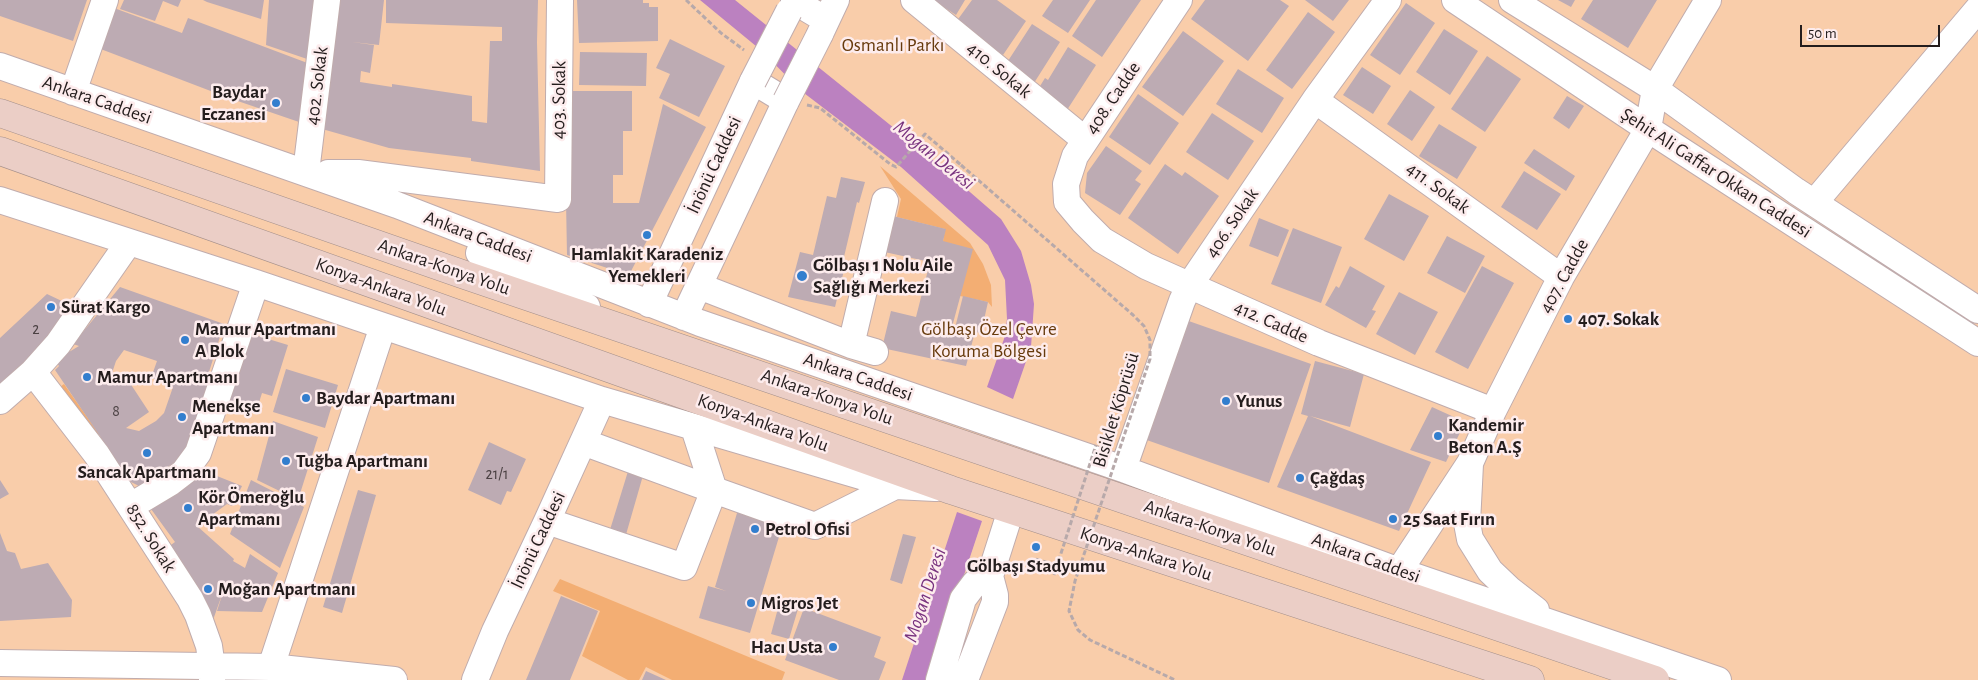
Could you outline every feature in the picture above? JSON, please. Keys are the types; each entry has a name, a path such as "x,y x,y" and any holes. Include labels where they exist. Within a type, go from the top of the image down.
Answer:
{"highway":[{"name":"Ankara-Konya Yolu","path":"0,113 1655,680"},
{"name":"Konya-Ankara Yolu","path":"0,151 951,490 1530,680"},
{"path":"1353,621 1468,680"}],"street":[{"path":"73,92 105,0"},
{"name":"402. Sokak","path":"306,172 327,0"},
{"name":"403. Sokak","path":"306,172 358,173 558,199 560,0"},
{"name":"410. Sokak","path":"914,0 1085,140"},
{"name":"406. Sokak","path":"1123,469 1189,286 1315,100 1388,0"},
{"name":"Şehit Ali Gaffar Okkan Caddesi","path":"1455,0 1648,129 1978,343"},
{"name":"Şehit Ali Gaffar Okkan Caddesi","path":"1512,0 1655,89 1814,203 1978,310"},
{"path":"1655,89 1708,0"},
{"name":"408. Cadde","path":"1067,202 1066,184 1075,156 1176,1"},
{"path":"684,317 798,103 827,18 792,4"},
{"name":"İnönü Caddesi","path":"649,304 753,81 792,4"},
{"path":"1814,203 1978,9"},
{"name":"Ankara Caddesi","path":"0,66 306,172 561,268 684,317 1123,469 1399,571 1556,623 1718,680"},
{"path":"753,81 798,103"},
{"name":"407. Cadde","path":"1470,463 1493,411 1562,277 1648,129 1655,89"},
{"name":"411. Sokak","path":"1315,100 1562,277"},
{"path":"346,187 639,333"},
{"path":"0,200 256,283 602,400 895,486 951,490"},
{"path":"699,286 863,349 885,201"},
{"name":"412. Cadde","path":"1067,202 1082,222 1102,240 1146,266 1319,343 1493,411"},
{"path":"0,401 33,372 58,344 129,242"},
{"path":"132,506 184,472 198,453 256,283"},
{"path":"271,667 383,326"},
{"name":"852. Sokak","path":"33,372 97,455 132,506 198,615 209,646 212,673"},
{"name":"İnönü Caddesi","path":"475,680 495,631 602,400"},
{"path":"547,522 684,567 714,490 694,428"},
{"path":"583,442 815,526 895,486"},
{"path":"1399,571 1470,463"},
{"path":"1470,463 1467,523 1480,558 1496,577 1526,603 1556,623"},
{"path":"965,680 995,602 990,576 1011,510"},
{"path":"939,680 963,599 975,583 990,576"},
{"path":"0,662 212,673 271,667 394,680"}],"path":[{"path":"686,0 721,33 747,53"},
{"name":"Bisiklet Köprüsü","path":"798,103 820,108 896,167 925,134 1144,326 1150,340 1150,359 1075,582 1070,610 1078,630 1090,640 1175,680"},
{"path":"1064,567 1035,559 1033,564 1055,573 1096,445"}],"green space":[{"name":"Gölbaşı Özel Çevre Koruma Bölgesi","path":"0,0 1978,0 1978,680 0,680"}],"shaded area":[{"path":"700,0 735,0 925,153 1001,219 1021,251 1031,285 1034,304 1031,347 1013,399 987,387 1004,339 1007,319 1005,280 988,245 901,167 800,90 762,51"},
{"path":"880,166 970,243 983,264 991,285 992,307 988,302 960,296 943,241 945,229 897,217 901,199"},
{"path":"64,384 99,434 95,436 60,387"},
{"path":"957,512 982,521 929,680 902,680"},
{"path":"560,579 785,672 782,680 672,680 646,667 639,680 628,680 582,656 600,611 553,591"}],"building":[{"path":"0,0 87,0 73,41 0,16"},
{"path":"124,0 181,0 178,7 163,1 155,21 120,9"},
{"path":"203,0 264,0 261,19 207,2"},
{"path":"269,0 315,0 310,60 266,45"},
{"path":"331,0 384,0 379,45 352,42 374,45 370,73 361,71 360,82 392,87 392,84 472,96 472,121 487,123 490,41 502,41 502,27 386,23 386,0 538,0 540,171 471,161 471,158 389,148 315,127"},
{"path":"577,0 643,0 643,3 649,3 649,7 658,7 658,41 579,43"},
{"path":"933,0 965,0 956,15"},
{"path":"972,0 997,0 1026,21 1003,55 956,22"},
{"path":"1053,0 1090,0 1068,33 1042,16"},
{"path":"1096,0 1141,0 1102,57 1072,36"},
{"path":"1205,0 1280,0 1289,6 1248,61 1191,19"},
{"path":"1305,0 1349,0 1333,21"},
{"path":"1558,0 1575,0 1571,7"},
{"path":"1593,0 1657,0 1628,48 1581,19"},
{"path":"1406,3 1435,23 1400,75 1370,55"},
{"path":"114,8 182,33 188,18 318,67 299,122 229,98 98,48"},
{"path":"1308,12 1335,32 1292,89 1266,70"},
{"path":"1032,24 1060,42 1034,83 1006,64"},
{"path":"1444,29 1478,51 1450,95 1416,72"},
{"path":"1183,31 1224,61 1183,116 1142,87"},
{"path":"670,39 725,66 699,117 659,98 670,74 656,68"},
{"path":"1068,47 1096,65 1067,110 1037,91 1045,78 1048,80"},
{"path":"580,52 647,53 646,86 579,85"},
{"path":"1487,56 1521,79 1485,132 1451,109"},
{"path":"1362,67 1391,86 1373,114 1343,95"},
{"path":"1238,69 1284,98 1262,133 1216,104"},
{"path":"1410,90 1435,107 1412,141 1387,124"},
{"path":"564,91 632,91 632,131 623,131 623,175 613,175 613,203 639,203 663,104 706,127 629,275 567,255"},
{"path":"1138,94 1179,123 1150,165 1109,137"},
{"path":"1567,96 1584,106 1569,129 1553,118"},
{"path":"1212,113 1254,141 1228,180 1186,152"},
{"path":"1439,124 1477,147 1457,179 1419,156"},
{"path":"1106,146 1142,171 1135,180 1141,184 1120,215 1085,193 1087,173"},
{"path":"1534,149 1575,176 1566,191 1524,163"},
{"path":"1165,164 1182,176 1185,172 1219,196 1178,254 1128,218"},
{"path":"1524,171 1561,194 1537,230 1501,207"},
{"path":"841,177 865,182 859,203 857,202 843,261 846,262 835,307 788,297 800,252 813,255 827,196 836,198"},
{"path":"1389,194 1429,216 1404,261 1364,239"},
{"path":"889,215 946,229 943,241 973,249 952,327 955,328 963,296 988,302 981,333 975,332 966,366 882,348 891,311 916,317 930,262 880,251"},
{"path":"1259,218 1289,230 1278,257 1249,246"},
{"path":"1293,228 1342,247 1321,303 1271,284"},
{"path":"1447,236 1485,256 1465,293 1427,273"},
{"path":"1350,266 1385,286 1372,310 1376,311 1366,328 1325,305 1336,286 1339,288"},
{"path":"1482,266 1514,283 1468,369 1435,352"},
{"path":"120,287 224,324 209,372 214,381 184,456 139,486 131,482 55,370 59,366 57,363 64,355 79,346 73,344","holes":["124,350 157,361 151,378 173,387 164,413 156,421 139,431 126,428 149,412 128,380 120,385 112,373 116,361"]},
{"path":"1399,292 1438,312 1415,355 1376,334"},
{"path":"47,294 66,303 70,319 0,390 0,338"},
{"name":"Yunus","path":"1183,319 1311,364 1269,483 1141,438"},
{"path":"242,331 288,345 272,396 262,393 256,412 228,403"},
{"path":"1315,361 1364,374 1350,427 1310,416 1431,462 1399,531 1277,487 1308,416 1301,414"},
{"name":"Baydar Apartmanı","path":"286,369 338,385 325,428 273,412"},
{"name":"Kandemir Beton A.Ş","path":"1432,407 1465,422 1446,462 1410,450"},
{"name":"Tuğba Apartmanı","path":"273,421 318,437 298,500 257,480"},
{"path":"489,442 526,459 511,492 507,491 501,505 468,490"},
{"path":"629,468 644,472 625,538 609,533"},
{"path":"204,471 209,479 212,474 242,486 232,506 227,504 197,526 234,559 233,561 245,568 250,554 278,573 262,612 217,611 224,589 213,620 164,550 175,542 151,509"},
{"path":"0,480 9,494 0,499"},
{"path":"251,480 304,507 280,568 230,534"},
{"path":"358,490 376,495 342,613 323,607"},
{"path":"740,503 785,517 750,633 699,618 708,586 726,591 715,587"},
{"path":"0,533 7,551 15,553 21,569 48,563 72,600 71,617 0,621"},
{"path":"903,534 916,537 902,584 890,580"},
{"path":"561,596 598,611 570,680 526,680"},
{"path":"780,601 798,609 789,639 771,634"},
{"name":"Hacı Usta","path":"804,608 881,637 874,657 886,662 879,680 839,680 785,660"},
{"path":"646,671 666,680 642,680"}],"place":[{"name":"Baydar Eczanesi","path":"276,103"},
{"name":"Hamlakit Karadeniz Yemekleri","path":"647,235"},
{"name":"Gölbaşı 1 Nolu Aile Sağlığı Merkezi","path":"802,276"},
{"name":"Sürat Kargo","path":"51,307"},
{"name":"407. Sokak","path":"1568,319"},
{"name":"Mamur Apartmanı A Blok","path":"185,340"},
{"name":"Mamur Apartmanı","path":"87,377"},
{"name":"Baydar Apartmanı","path":"306,398"},
{"name":"Yunus","path":"1226,401"},
{"name":"Menekşe Apartmanı","path":"182,417"},
{"name":"Kandemir Beton A.Ş","path":"1438,436"},
{"name":"Sancak Apartmanı","path":"147,453"},
{"name":"Tuğba Apartmanı","path":"286,461"},
{"name":"Çağdaş","path":"1300,478"},
{"name":"Kör Ömeroğlu Apartmanı","path":"188,508"},
{"name":"25 Saat Fırın","path":"1393,519"},
{"name":"Petrol Ofisi","path":"755,529"},
{"name":"Gölbaşı Stadyumu","path":"1036,547"},
{"name":"Moğan Apartmanı","path":"208,589"},
{"name":"Migros Jet","path":"751,603"},
{"name":"Hacı Usta","path":"833,647"}],"park label":[{"name":"Osmanlı Parkı","path":"893,45"}],"water label":[{"name":"Mogan Deresi","path":"934,155"},
{"name":"Mogan Deresi","path":"925,595"}]}
